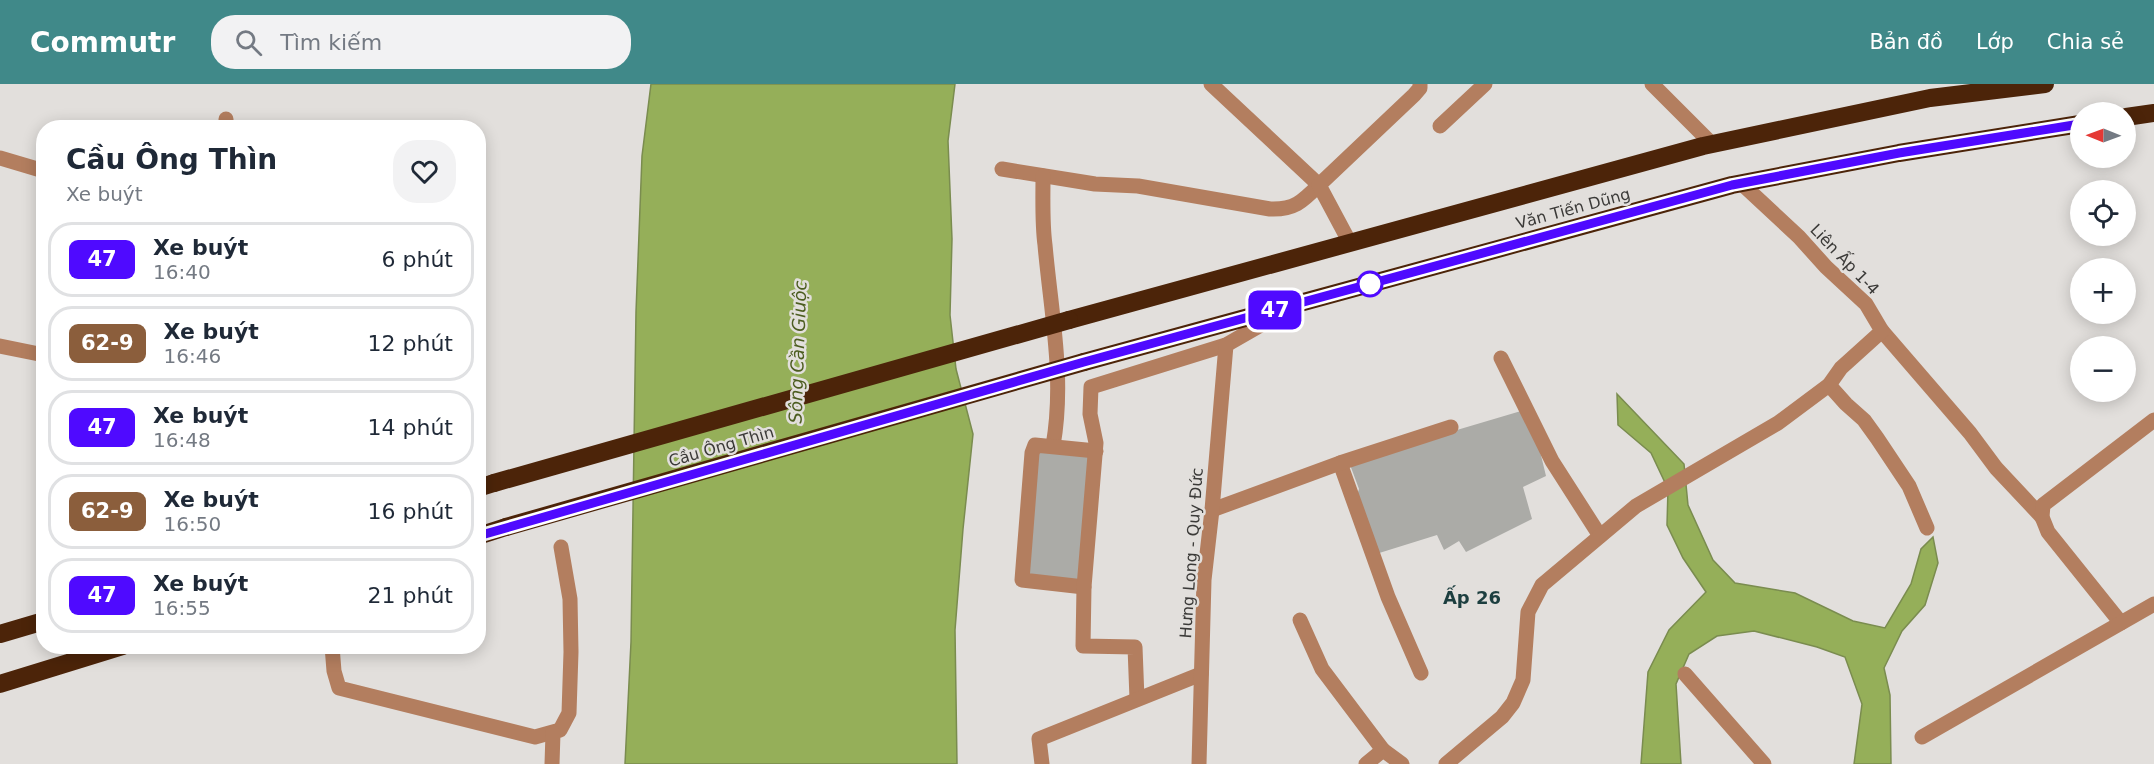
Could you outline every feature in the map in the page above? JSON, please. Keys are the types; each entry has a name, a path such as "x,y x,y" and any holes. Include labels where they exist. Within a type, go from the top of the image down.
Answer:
{"highway":[{"name":"Văn Tiến Dũng","path":"1069,320 1712,144 1930,98 2045,84"},
{"path":"2136,116 2154,113"},
{"name":"Văn Tiến Dũng","path":"1084,362 1741,183 1899,153 2070,126"},
{"name":"Cầu Ông Thìn","path":"486,486 1069,320"},
{"name":"Cầu Ông Thìn","path":"486,533 1084,362"},
{"path":"0,634 36,623"},
{"path":"0,684 97,654"}],"street":[{"path":"1210,84 1319,185 1350,243"},
{"path":"1002,170 1095,184 1138,186 1282,210 1295,206 1319,185 1414,95 1420,88 1420,84"},
{"path":"1440,126 1485,84"},
{"path":"1652,84 1712,144"},
{"path":"0,158 36,169"},
{"path":"1043,176 1044,242 1057,350 1059,402 1053,446"},
{"name":"Liên Ấp 1-4","path":"1741,183 1866,304 1882,331 1970,433 1996,468 2042,517 2048,531 2121,623"},
{"path":"1137,699 1135,647 1083,646 1084,587 1096,451 1090,414 1091,387 1226,345 1297,304"},
{"path":"1446,764 1502,717 1513,703 1523,680 1528,612 1542,585 1636,506 1778,423 1829,385 1841,368 1882,331"},
{"name":"Hưng Long - Quy Đức","path":"1199,764 1204,580 1226,345"},
{"path":"0,346 36,353"},
{"path":"1501,358 1518,397 1552,461 1600,536"},
{"path":"1829,385 1846,405 1864,420 1877,438 1909,486 1927,528"},
{"path":"2042,517 2043,505 2154,420"},
{"path":"1212,510 1340,463 1451,427"},
{"path":"1084,587 1022,580 1032,448 1035,445 1096,451"},
{"path":"1340,463 1388,597 1421,673"},
{"path":"333,654 339,688 535,737 560,730 569,713 572,652 570,598 561,547"},
{"path":"1922,737 2154,604"},
{"path":"1300,620 1322,669 1383,750 1402,764"},
{"path":"1042,764 1039,739 1201,674"},
{"path":"1685,674 1764,764"},
{"path":"552,764 553,733"},
{"path":"1366,764 1383,750"}],"water":[{"name":"Sông Cần Giuộc","path":"651,84 955,84 948,141 952,239 950,315 956,369 973,434 955,630 957,764 625,764 631,642 636,312 642,156"},
{"path":"1617,394 1684,464 1688,505 1713,560 1735,583 1795,593 1853,621 1885,628 1911,584 1921,549 1933,537 1938,563 1925,605 1902,631 1884,668 1890,695 1891,764 1854,764 1862,704 1845,657 1817,647 1754,631 1717,636 1689,654 1676,684 1681,764 1641,764 1648,672 1669,630 1706,592 1683,558 1667,525 1668,489 1651,453 1618,425"}],"building":[{"path":"1521,411 1538,443 1546,476 1523,487 1532,519 1466,552 1459,541 1444,550 1437,535 1376,554 1356,498 1359,489 1349,462"},
{"path":"1034,449 1092,454 1083,584 1024,579"}],"bus line":[{"name":"47","path":"486,533 1084,362 1732,185 1899,153 2070,126"}],"district":[{"name":"Ấp 26","path":"1472,598"}]}
